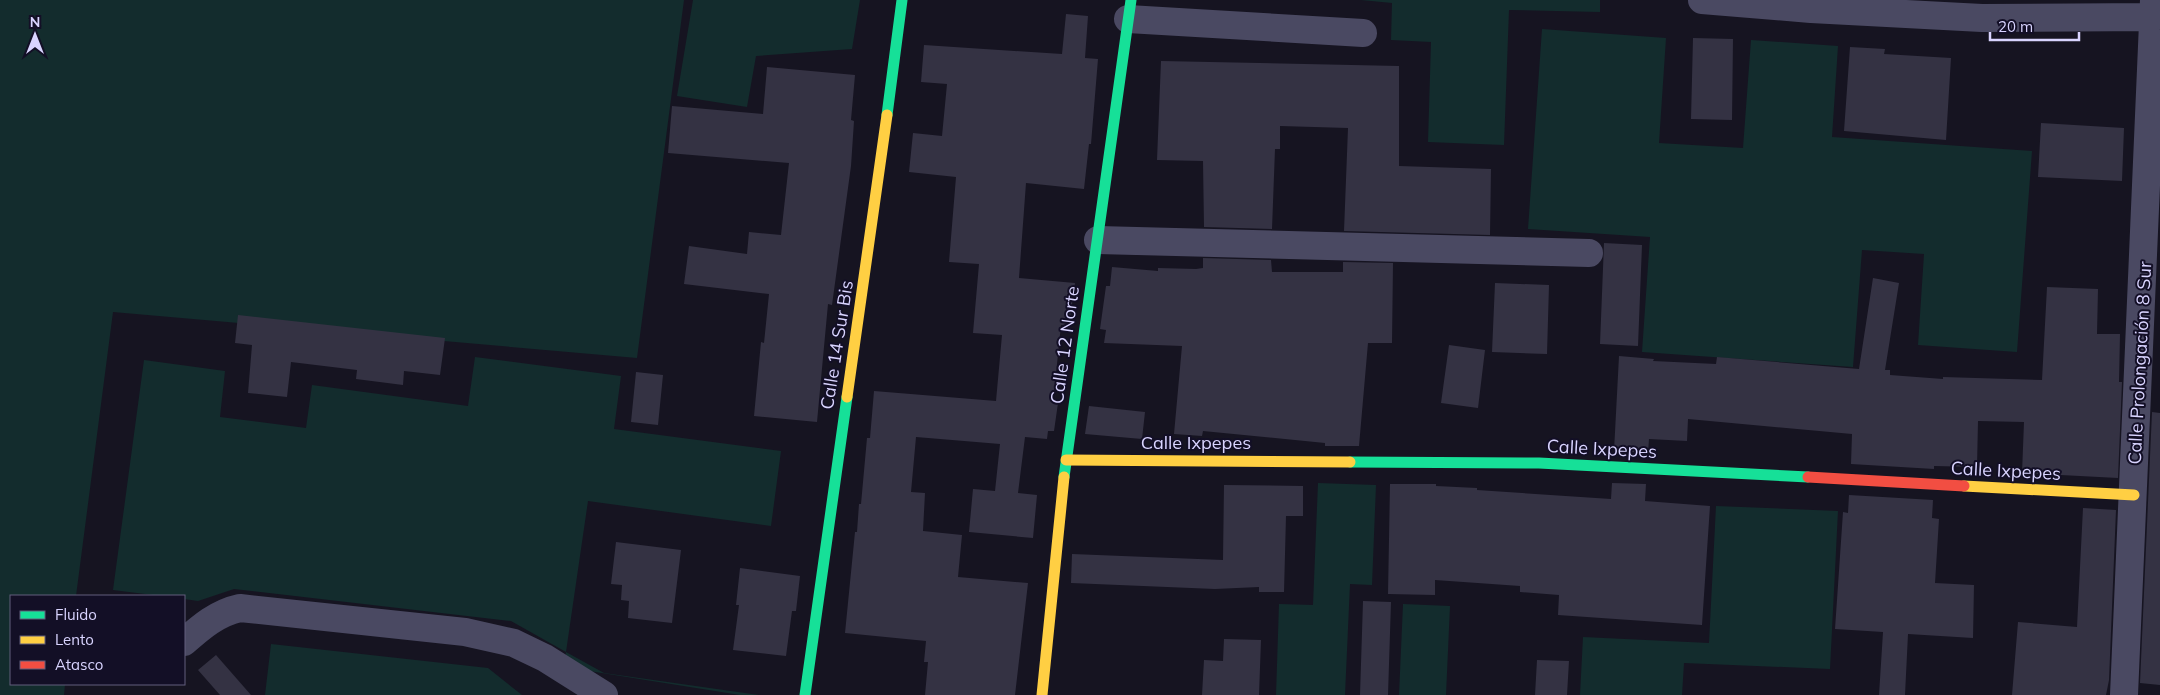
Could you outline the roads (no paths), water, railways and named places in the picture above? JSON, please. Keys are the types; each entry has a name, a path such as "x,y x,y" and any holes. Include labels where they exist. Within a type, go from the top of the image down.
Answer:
{"street":[{"name":"Calle 14 Sur Bis","path":"805,695 833,486 873,224 902,0"},
{"path":"1702,0 1982,9 2154,8"},
{"name":"Calle Prolongación 8 Sur","path":"2124,695 2156,93 2154,8"},
{"path":"1130,10 1363,33"},
{"name":"Calle 12 Norte","path":"1042,695 1066,460 1130,10"},
{"path":"1098,240 1589,253"},
{"name":"Calle Ixpepes","path":"1066,460 1538,463 2134,495"},
{"path":"185,641 211,620 226,611 240,608 465,632 514,643 545,658 598,692"}]}
